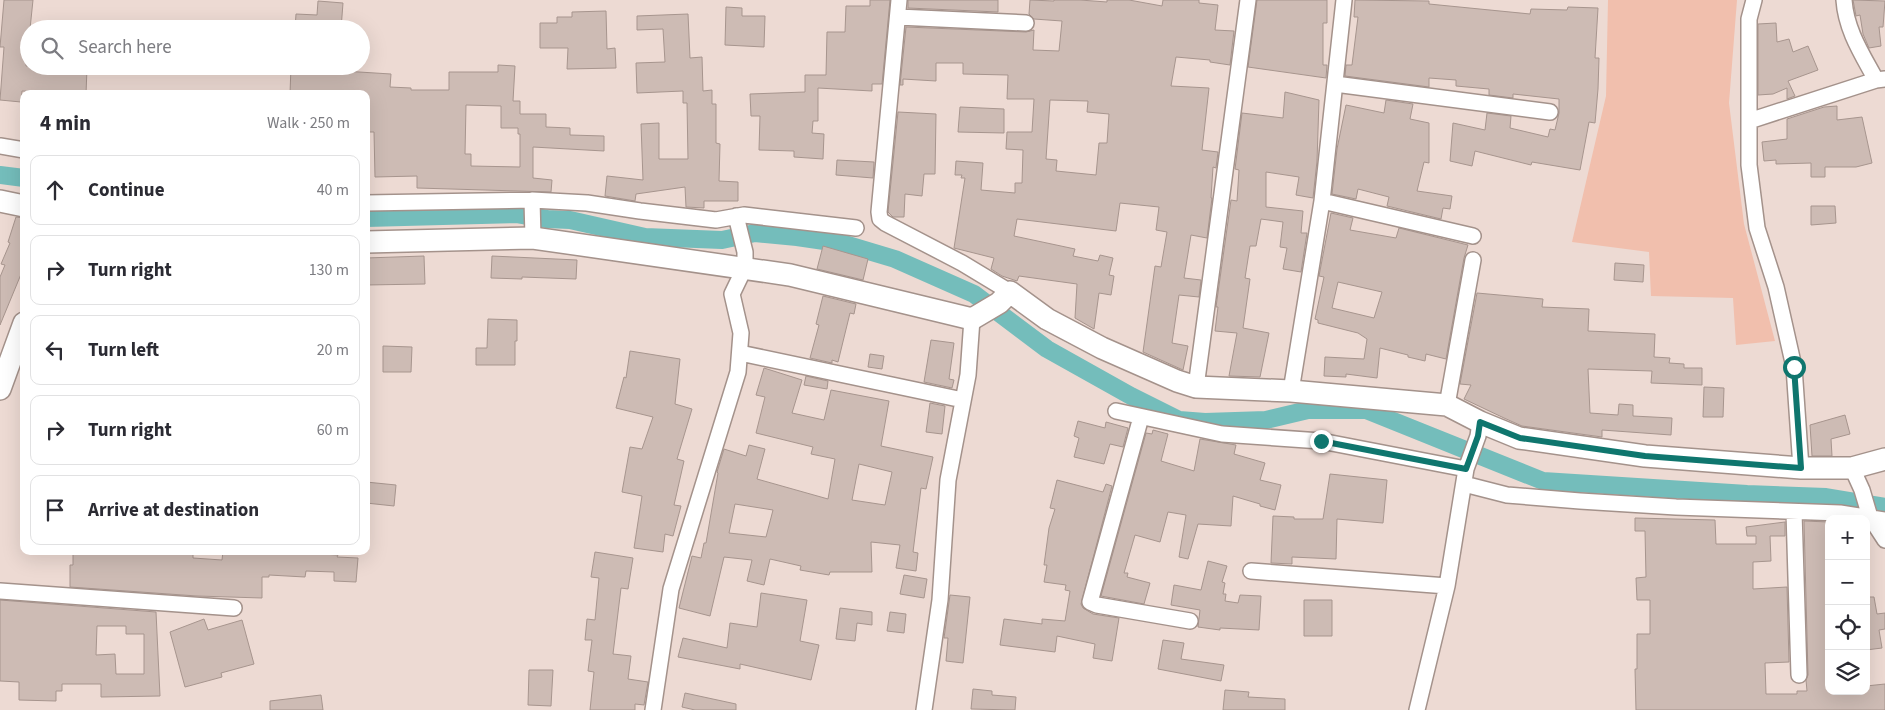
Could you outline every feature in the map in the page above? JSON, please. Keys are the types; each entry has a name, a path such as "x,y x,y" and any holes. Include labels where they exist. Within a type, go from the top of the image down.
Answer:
{"main road":[{"path":"0,201 20,205"},
{"path":"370,242 533,231 745,260 790,275 991,307 1047,318 1102,348 1177,381 1196,387 1291,391 1447,405 1479,429 1520,438 1645,456 1801,468 1852,468 1885,459"},
{"path":"0,389 20,334"}],"street":[{"path":"899,0 879,212 880,219 885,224 962,263 991,307 968,375 948,480 940,600 924,710"},
{"path":"1196,387 1248,0"},
{"path":"1291,391 1322,201 1344,0"},
{"path":"1754,0 1749,19 1749,165 1757,228 1776,287 1794,367 1801,468"},
{"path":"1749,121 1880,80 1849,29 1845,15 1844,0"},
{"path":"898,17 1026,23"},
{"path":"1335,84 1550,112"},
{"path":"0,146 20,149"},
{"path":"532,200 533,231"},
{"path":"370,203 532,200 587,203 716,220 738,220 744,215 856,228"},
{"path":"1322,201 1473,236"},
{"path":"652,710 671,589 738,372 741,333 732,294 745,260 738,220"},
{"path":"1447,405 1473,260"},
{"path":"740,353 963,400"},
{"path":"1116,411 1222,434 1321,441 1466,469"},
{"path":"1141,417 1090,602 1097,605 1190,621"},
{"path":"1417,710 1447,586 1466,469 1479,429"},
{"path":"1852,468 1862,490 1869,515"},
{"path":"1464,484 1507,495 1855,515"},
{"path":"1794,512 1799,676"},
{"path":"1870,517 1885,520"},
{"path":"1870,517 1885,540"},
{"path":"1251,571 1447,586"},
{"path":"0,590 234,608"}],"shaded area":[{"path":"1608,0 1737,0 1729,103 1744,224 1775,341 1736,345 1733,298 1651,296 1649,252 1572,242 1606,96"}],"building":[{"path":"4,0 33,0 31,20 20,20 20,75 87,75 86,90 20,90 20,102 0,100 4,47 0,47"},
{"path":"870,0 890,0 882,84 872,84 872,91 818,88 818,121 813,121 812,133 824,134 823,159 794,157 794,151 759,150 760,116 751,116 750,94 805,92 805,75 826,75 827,32 845,32 846,6 870,6"},
{"path":"908,0 998,0 998,12 908,8"},
{"path":"1030,0 1107,2 1107,0 1129,0 1162,6 1163,0 1199,0 1199,3 1218,5 1215,30 1234,31 1230,65 1210,62 1210,60 1176,57 1171,86 1209,88 1202,150 1218,152 1216,168 1213,167 1212,198 1207,238 1191,235 1184,278 1201,280 1199,297 1179,295 1172,343 1188,346 1183,370 1143,352 1155,266 1161,267 1167,232 1156,230 1159,207 1120,203 1116,231 1017,219 1014,236 1075,249 1073,256 1098,261 1100,255 1113,258 1109,275 1114,276 1111,295 1099,293 1094,329 1075,318 1077,284 1019,276 1017,281 1002,276 991,269 994,258 954,248 965,178 961,178 962,175 955,175 956,161 983,163 981,190 1015,193 1015,183 1022,183 1023,150 1006,149 1007,132 1032,132 1034,99 1007,99 1008,75 963,74 963,63 936,63 936,81 903,79 903,85 900,85 906,27 1026,32 1034,30 1033,50 1059,51 1062,21 1034,19 1029,14","holes":["1050,100 1088,101 1087,112 1109,114 1107,143 1099,143 1096,175 1056,171 1057,160 1046,159"]},
{"path":"1257,0 1327,0 1327,23 1323,23 1323,65 1327,65 1326,78 1248,67"},
{"path":"1355,0 1429,1 1429,4 1530,14 1531,9 1567,10 1568,7 1598,8 1595,58 1599,58 1595,123 1589,122 1580,170 1532,162 1531,165 1475,151 1472,166 1450,161 1453,123 1485,130 1487,113 1511,116 1510,128 1548,137 1550,129 1555,130 1559,113 1559,99 1513,94 1513,98 1489,95 1489,89 1456,86 1456,80 1429,78 1429,87 1345,76 1346,65 1352,65 1358,17 1354,17"},
{"path":"1853,0 1885,1 1883,27 1879,27 1881,46 1869,48 1863,34 1860,15 1856,16"},
{"path":"318,1 343,3 342,20 296,20 296,14 317,15"},
{"path":"726,7 742,8 742,16 765,16 764,47 725,45"},
{"path":"606,11 607,49 615,48 616,68 567,69 568,48 540,48 540,23 557,23 557,17 572,17 572,12"},
{"path":"688,14 690,58 702,57 703,91 712,90 712,104 716,104 716,143 720,144 719,181 738,182 738,201 704,201 704,208 686,207 685,187 636,194 635,201 605,196 607,176 643,180 641,124 659,123 659,159 688,159 687,103 683,103 683,91 637,93 636,63 665,62 663,29 637,30 637,16"},
{"path":"1776,23 1777,42 1789,39 1793,52 1808,46 1818,70 1788,81 1795,96 1787,99 1787,88 1773,94 1758,95 1758,24"},
{"path":"498,65 515,66 513,101 520,101 520,114 546,114 546,127 570,128 570,135 604,136 604,151 533,147 533,178 552,180 551,192 417,188 417,176 375,177 374,132 370,132 370,90 290,90 291,75 370,75 370,73 391,74 390,87 411,88 411,90 449,90 449,72 498,72","holes":["466,105 501,106 501,128 518,128 518,134 520,134 520,167 471,166 471,154 465,154"]},
{"path":"1285,92 1319,100 1317,161 1313,198 1296,195 1299,177 1266,172 1266,207 1303,211 1301,233 1307,233 1301,272 1283,269 1287,248 1280,247 1283,222 1261,219 1256,246 1250,246 1245,278 1250,279 1243,328 1269,333 1260,377 1229,376 1237,333 1215,331 1218,307 1216,307 1231,200 1237,201 1239,170 1235,169 1242,113 1283,118"},
{"path":"1386,100 1413,104 1410,119 1429,123 1429,163 1424,162 1417,191 1452,196 1450,209 1443,208 1441,219 1387,206 1389,197 1358,189 1356,199 1332,194 1337,149 1346,105 1384,113"},
{"path":"1837,106 1837,120 1862,117 1872,163 1856,167 1825,167 1825,177 1811,177 1811,163 1776,164 1776,160 1764,161 1762,142 1787,139 1787,119 1824,107"},
{"path":"960,107 1004,109 1004,133 958,132"},
{"path":"898,112 936,114 935,174 924,174 922,196 905,194 904,217 893,217 888,212"},
{"path":"837,160 874,162 873,178 836,175"},
{"path":"1811,206 1835,206 1836,223 1811,225"},
{"path":"1331,213 1353,218 1350,230 1396,238 1399,228 1468,245 1446,359 1426,354 1425,361 1380,348 1377,378 1346,374 1346,377 1324,376 1325,357 1364,359 1367,339 1358,333 1318,323 1318,320 1315,319 1324,277 1319,276","holes":["1338,282 1382,292 1374,318 1332,308"]},
{"path":"16,217 20,218 20,277 0,325 0,277 5,265 1,264 10,243 8,242"},
{"path":"823,246 868,259 863,280 817,269"},
{"path":"424,256 425,284 370,285 370,258"},
{"path":"492,256 577,260 576,279 491,278"},
{"path":"1615,263 1644,265 1643,282 1614,280"},
{"path":"1477,293 1543,299 1542,307 1589,309 1588,331 1655,334 1654,357 1670,358 1669,363 1684,364 1684,368 1702,368 1702,385 1651,383 1652,371 1588,369 1590,413 1618,415 1619,404 1633,405 1633,416 1672,418 1671,435 1602,430 1602,437 1522,426 1464,399 1471,385 1460,384"},
{"path":"823,296 856,304 854,314 850,313 838,362 832,360 832,363 810,358 819,325 816,324"},
{"path":"488,319 517,320 515,365 476,365 476,348 487,348"},
{"path":"931,340 954,343 949,379 954,380 952,388 924,382"},
{"path":"383,346 412,347 411,372 383,372"},
{"path":"630,351 680,359 675,404 692,409 677,459 684,461 674,505 681,506 673,536 665,534 663,552 634,548 642,496 622,492 630,447 642,449 653,417 616,408 624,377 626,378"},
{"path":"870,354 884,356 882,369 868,367"},
{"path":"764,368 802,380 792,413 824,420 831,390 889,401 881,446 933,457 926,489 921,488 913,552 918,553 916,571 896,568 900,545 871,542 872,572 830,572 829,575 800,570 801,566 770,559 764,585 747,581 752,560 724,557 710,616 679,608 692,556 701,558 704,543 706,543 717,472 724,449 746,456 749,445 765,449 757,479 828,499 835,459 811,454 813,447 756,433 765,397 756,395","holes":["859,464 892,472 885,505 852,500","735,504 773,510 766,537 729,533"]},
{"path":"806,376 828,381 827,389 804,385"},
{"path":"1704,387 1724,388 1723,417 1703,417"},
{"path":"930,403 945,406 942,434 926,432"},
{"path":"1845,415 1850,434 1831,439 1832,456 1812,456 1810,425"},
{"path":"1078,421 1105,428 1106,422 1128,428 1123,447 1110,444 1104,464 1074,457 1079,438 1074,436"},
{"path":"1153,430 1168,434 1161,461 1194,471 1200,439 1236,445 1234,454 1265,463 1260,480 1281,485 1275,510 1233,496 1231,526 1198,524 1188,559 1179,557 1186,515 1168,512 1160,542 1135,535 1124,573 1128,573 1127,577 1150,583 1144,604 1101,596 1146,433 1152,434"},
{"path":"1330,474 1387,480 1383,523 1337,519 1336,559 1292,557 1292,564 1271,563 1273,516 1294,517 1294,519 1323,519"},
{"path":"1057,480 1103,492 1106,484 1112,486 1081,604 1083,608 1093,614 1119,618 1112,661 1093,658 1095,644 1057,636 1055,652 1000,645 1004,619 1042,624 1042,619 1065,621 1070,591 1065,590 1066,585 1044,582 1047,565 1044,565 1049,528 1055,509 1050,508"},
{"path":"370,482 396,485 394,506 370,503"},
{"path":"1635,518 1715,520 1716,544 1756,544 1756,536 1747,536 1746,527 1785,522 1785,536 1770,536 1771,561 1753,562 1753,589 1787,587 1789,662 1765,663 1766,694 1797,694 1797,691 1807,691 1806,680 1808,675 1804,521 1825,522 1825,695 1870,695 1870,686 1885,684 1885,710 1636,710 1635,669 1637,669 1637,634 1650,634 1650,600 1637,600 1636,578 1646,577 1645,531 1635,531"},
{"path":"595,552 633,558 628,589 621,588 613,654 631,656 628,679 648,682 644,705 635,704 635,710 590,710 594,672 588,671 592,640 585,640 587,619 595,620 599,578 591,577"},
{"path":"73,555 193,555 193,558 222,560 223,555 338,555 337,557 358,558 356,582 334,581 334,572 306,571 305,577 269,575 269,577 262,577 262,598 197,596 70,587 70,565 73,565"},
{"path":"1208,561 1227,566 1222,582 1225,583 1223,594 1226,594 1225,601 1238,603 1240,595 1261,596 1259,630 1220,628 1220,630 1198,627 1200,610 1171,605 1174,585 1201,590"},
{"path":"904,575 927,579 924,598 900,594"},
{"path":"761,593 807,600 800,641 819,645 811,680 740,664 740,669 678,657 683,638 727,648 730,623 757,627"},
{"path":"950,595 970,597 963,663 946,661 948,638 944,638"},
{"path":"1870,597 1874,597 1877,614 1885,613 1885,629 1879,630 1882,648 1870,650"},
{"path":"0,600 156,612 160,696 101,697 101,684 62,684 62,691 56,691 56,701 19,700 19,682 0,681","holes":["97,626 126,626 126,634 144,634 144,674 116,674 115,654 96,655"]},
{"path":"1304,600 1332,600 1332,636 1304,636"},
{"path":"840,608 872,612 872,625 857,623 855,641 836,639"},
{"path":"890,612 906,614 904,633 887,631"},
{"path":"204,619 208,630 242,620 254,664 221,673 222,677 185,687 170,632"},
{"path":"1163,640 1184,643 1181,659 1224,665 1221,681 1158,669"},
{"path":"529,670 553,670 551,706 528,705"},
{"path":"973,689 992,691 992,695 1016,697 1015,710 971,709"},
{"path":"1225,690 1249,692 1248,697 1285,699 1285,710 1223,710"},
{"path":"685,693 736,704 736,710 695,710 682,707"},
{"path":"321,695 323,710 270,710 270,701"}],"waterway":[{"path":"0,175 20,178"},
{"path":"370,218 517,214 547,219 570,220 645,237 722,240 755,233 845,244 895,259 974,294 1047,349 1131,396 1179,420 1205,422 1266,420 1308,410 1366,410 1543,481 1826,497 1885,507"}],"route":[{"path":"1321,441 1466,469 1478,436 1480,422 1520,438 1645,456 1742,465 1801,468 1794,367"}]}
